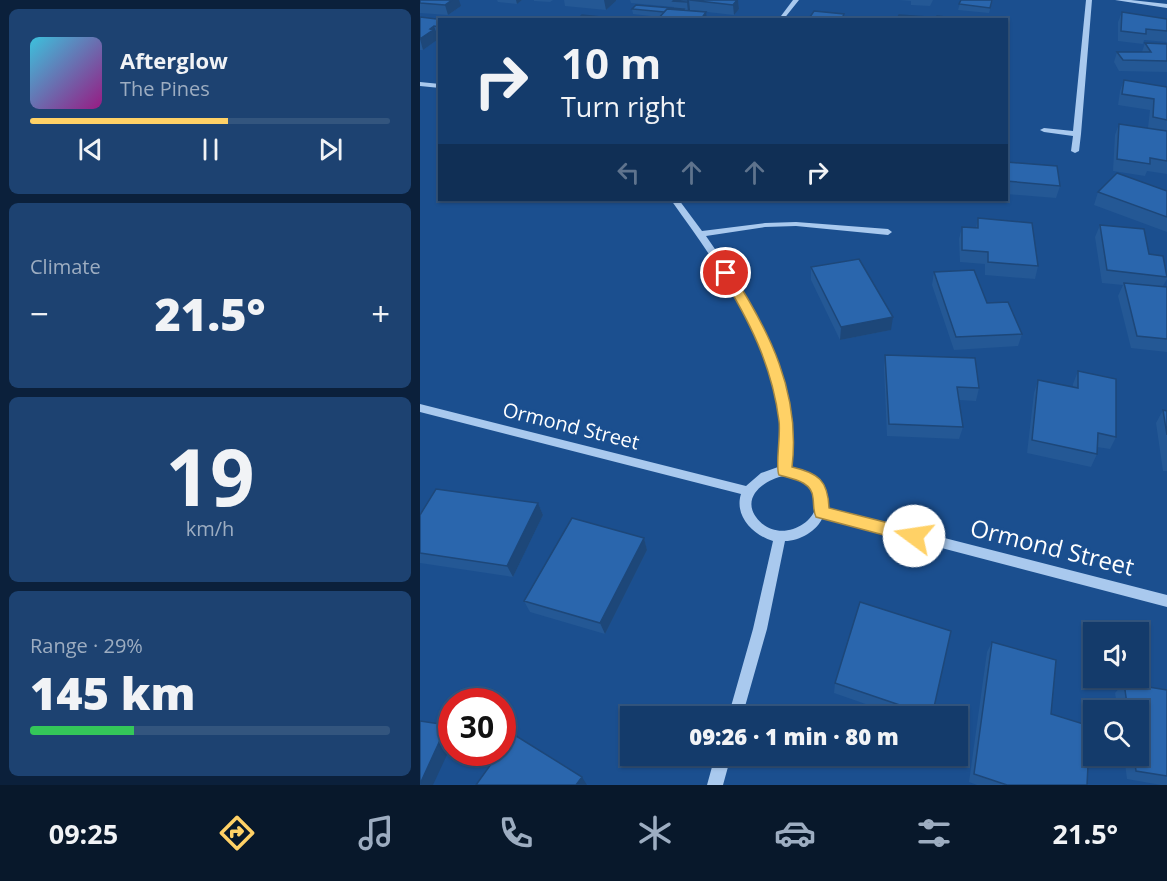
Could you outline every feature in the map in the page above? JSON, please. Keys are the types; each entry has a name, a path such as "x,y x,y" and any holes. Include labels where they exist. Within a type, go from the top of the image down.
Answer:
{"street":[{"path":"782,18 796,0"},
{"path":"1075,151 1089,0"},
{"path":"1118,0 1167,6"},
{"path":"420,84 438,86"},
{"path":"1044,130 1077,134"},
{"path":"676,201 701,234 751,312 766,344 778,375 786,422 788,445 784,471"},
{"path":"701,234 765,225 796,224 888,232"},
{"name":"Ormond Street","path":"420,408 748,491"},
{"path":"784,471 807,477 821,492 822,512 816,522 806,530 794,535 780,536 767,533 748,517 745,506 748,491 766,475 784,471"},
{"name":"Ormond Street","path":"822,512 1167,601"},
{"path":"738,706 760,629 780,536"},
{"path":"715,785 720,766"}],"building":[{"path":"420,0 452,0 445,5 420,3"},
{"path":"690,0 737,0 733,5"},
{"path":"961,0 992,0 990,8 959,4"},
{"path":"636,5 684,9 667,9 664,12 632,9"},
{"path":"667,9 706,12 702,18 659,18"},
{"path":"814,11 844,14 842,18 809,18"},
{"path":"1122,12 1167,19 1167,31 1146,29 1146,34 1121,31"},
{"path":"582,15 602,17 601,18 579,18"},
{"path":"899,15 927,17 927,18 898,18"},
{"path":"420,17 438,19 438,27 434,26 430,29 433,30 420,39"},
{"path":"1145,43 1167,44 1167,61 1123,60 1117,52 1151,52"},
{"path":"1124,80 1167,87 1167,120 1153,117 1154,99 1122,94"},
{"path":"1119,124 1167,131 1167,161 1150,158 1150,164 1117,159"},
{"path":"1008,162 1057,166 1060,186 1008,181"},
{"path":"1117,173 1167,191 1167,217 1098,192"},
{"path":"978,218 1032,223 1038,266 988,262 988,252 962,250 962,227 978,228"},
{"path":"1100,225 1144,229 1149,254 1163,256 1167,277 1107,270"},
{"path":"859,259 893,317 841,327 811,267"},
{"path":"974,270 987,303 1008,302 1022,334 956,337 934,272"},
{"path":"1124,283 1167,287 1167,339 1137,336"},
{"path":"885,355 975,358 979,388 957,387 963,427 889,424"},
{"path":"1078,371 1116,379 1116,437 1098,433 1097,454 1032,440 1038,380 1078,388"},
{"path":"1163,410 1167,411 1167,435"},
{"path":"436,489 538,503 507,566 420,553 420,515"},
{"path":"572,518 644,538 600,623 524,601"},
{"path":"860,602 951,631 934,706 903,706 835,683"},
{"path":"992,642 1056,660 1051,714 1083,724 1083,766 1088,766 1087,785 1007,785 974,774"},
{"path":"1149,687 1167,690 1167,776 1136,771 1135,766 1149,766 1149,700 1126,700 1125,688"},
{"path":"420,721 438,724 438,745 420,784"},
{"path":"516,736 582,777 576,785 476,785 490,766 516,766"}],"route":[{"path":"726,273 751,312 778,375 784,400 788,445 784,471 807,477 815,484 821,492 822,512 914,536"}]}
